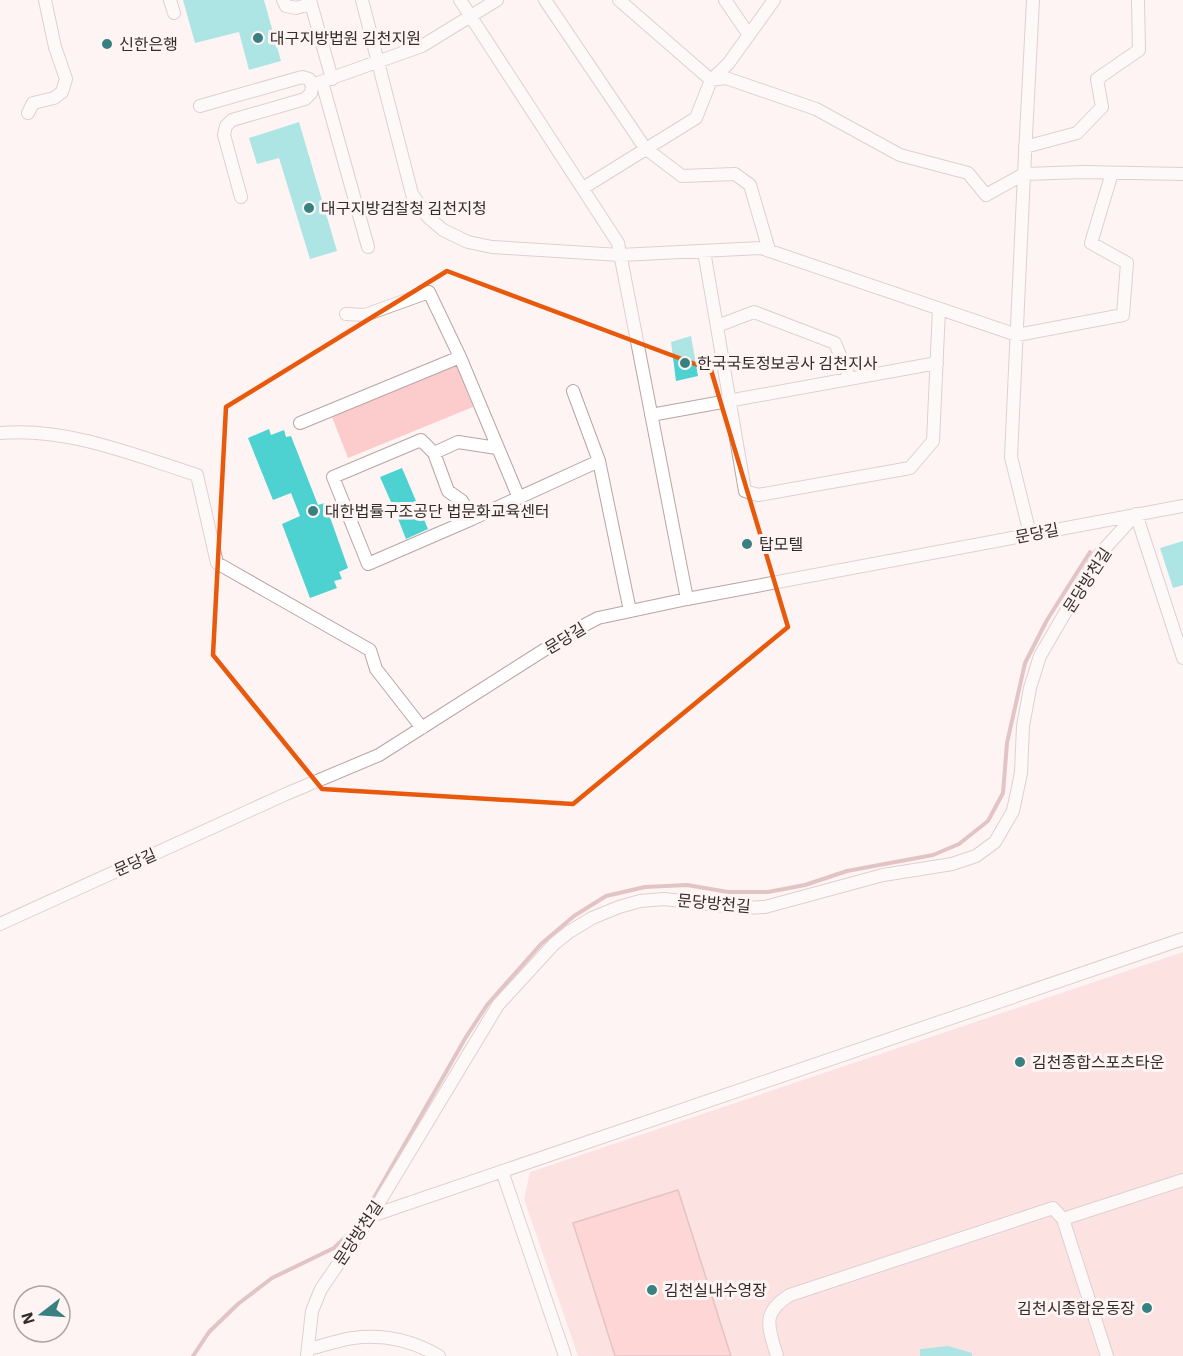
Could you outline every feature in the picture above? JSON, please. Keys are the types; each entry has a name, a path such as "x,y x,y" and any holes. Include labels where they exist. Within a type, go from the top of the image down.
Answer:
{"street":[{"path":"28,113 33,103 54,98 62,92 66,79 55,47 45,0"},
{"path":"170,0 174,13"},
{"path":"283,0 286,6 296,8 306,5 310,0"},
{"path":"310,0 322,82 368,247"},
{"path":"362,0 412,194 428,217 443,230 468,242 492,247 621,255 761,248 1017,335 1123,315 1127,263 1091,243 1112,173"},
{"path":"460,0 618,243 687,599"},
{"path":"241,197 224,135 226,126 232,120 305,99 322,82 422,46 496,0"},
{"path":"544,0 645,148 682,176 735,174 750,185 769,250"},
{"path":"619,0 711,80 726,78 816,109 900,155 968,173 986,195 1024,174 1183,174"},
{"path":"725,0 749,35"},
{"path":"583,188 696,118 711,80 728,64 774,0"},
{"path":"1030,534 1011,457 1033,0"},
{"path":"1025,147 1077,133 1102,107 1097,79 1139,50 1138,0"},
{"path":"200,106 302,77 322,82"},
{"path":"704,251 745,490 758,495 910,468 933,441 939,309"},
{"path":"346,314 365,315 429,291 460,357 519,498"},
{"path":"717,326 754,312 825,339 835,344 850,379"},
{"path":"300,423 460,357"},
{"path":"651,415 937,363"},
{"path":"573,392 599,461 630,611"},
{"path":"0,434 22,431 94,442 197,475 217,563 370,650 376,669 422,728"},
{"path":"472,519 462,501 448,491 435,453 421,440 333,477 368,564 472,519 599,461"},
{"path":"435,453 458,442 497,448"},
{"name":"문당길","path":"0,924 286,794 379,755 577,629 598,618 687,599 1183,506"},
{"path":"1136,514 1183,658"},
{"name":"문당방천길","path":"307,1352 312,1311 321,1289 371,1216 498,1005 569,932 592,918 640,901 663,899 743,908 765,907 882,875 952,864 976,856 995,842 1013,811 1022,773 1025,716 1030,688 1040,656 1098,556 1136,514"},
{"path":"371,1216 1183,939"},
{"path":"502,1171 565,1356"},
{"path":"1063,1219 1183,1180"},
{"path":"777,1356 768,1326 771,1311 778,1302 790,1295 1053,1208 1063,1219 1107,1356"},
{"path":"307,1352 353,1338 378,1338 408,1341 439,1356"}],"highlighted area":[{"path":"447,271 711,370 788,627 573,804 322,789 213,655 226,407"}],"shaded area":[{"path":"457,365 473,407 348,458 332,417"},
{"name":"김천종합스포츠타운","path":"1183,952 1183,1356 578,1356 524,1199 530,1172"},
{"name":"김천실내수영장","path":"678,1190 731,1356 615,1356 573,1223"}],"building":[{"name":"대구지방법원 김천지원","path":"183,0 264,0 281,61 249,70 239,32 195,43"},
{"name":"대구지방검찰청 김천지청","path":"299,122 337,251 310,259 279,158 257,164 249,138"},
{"name":"한국국토정보공사 김천지사","path":"691,336 698,376 676,381 671,342"},
{"name":"대한법률구조공단 법문화교육센터","path":"269,429 271,435 284,430 286,437 291,436 318,505 325,503 348,568 339,572 342,579 334,581 337,588 310,598 282,524 300,516 291,493 273,500 248,438"},
{"path":"402,468 428,529 406,539 395,511 381,517 378,507 391,502 380,477"},
{"path":"1183,541 1183,585 1173,588 1160,548"},
{"path":"948,1346 972,1353 972,1356 920,1356 920,1349"}],"waterway":[{"path":"193,1356 209,1332 238,1304 272,1278 334,1248 359,1224 466,1037 487,1005 541,944 574,916 606,896 645,887 687,885 728,892 768,892 805,885 847,871 933,855 959,844 988,821 1003,793 1007,743 1025,663 1047,620 1090,552"}],"place":[{"name":"대구지방법원 김천지원","path":"258,38"},
{"name":"신한은행","path":"107,44"},
{"name":"대구지방검찰청 김천지청","path":"309,208"},
{"name":"한국국토정보공사 김천지사","path":"685,363"},
{"name":"대한법률구조공단 법문화교육센터","path":"313,511"},
{"name":"탑모텔","path":"747,544"},
{"name":"김천종합스포츠타운","path":"1020,1062"},
{"name":"김천실내수영장","path":"652,1290"},
{"name":"김천시종합운동장","path":"1147,1308"}]}
